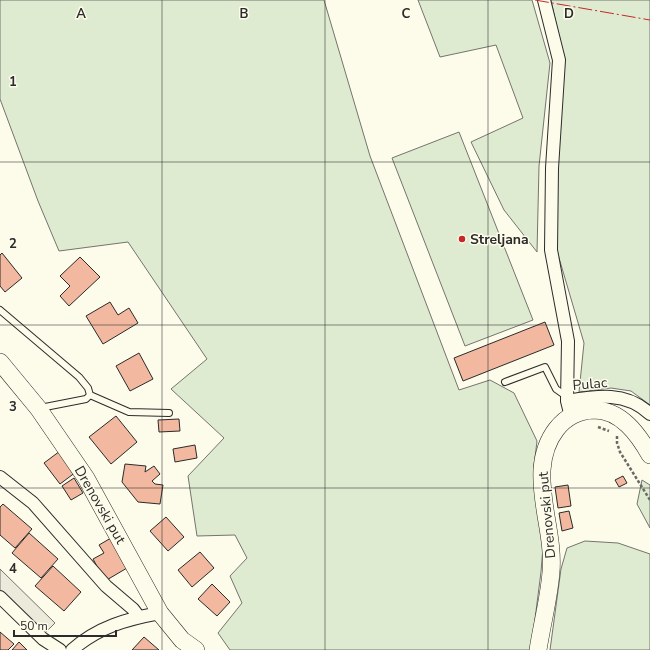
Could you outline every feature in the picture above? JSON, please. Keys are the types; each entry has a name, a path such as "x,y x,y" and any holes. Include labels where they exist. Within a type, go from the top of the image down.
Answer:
{"main road":[{"name":"Drenovski put","path":"0,362 38,408 67,448 105,509 160,613 182,640 196,650"},
{"path":"572,406 597,410 618,417 635,432 650,455"},
{"name":"Drenovski put","path":"538,650 552,572 550,530 542,484 542,469 550,437 563,421 572,406"}],"street":[{"path":"544,0 559,60 552,168 551,250 568,341 572,406"},
{"name":"Pulac","path":"572,406 600,396 615,397 631,400 650,414"},
{"path":"0,478 34,502 106,586 133,608 139,617"},
{"path":"0,597 43,639 60,650"},
{"path":"72,650 84,639 114,624 160,613"}],"lane":[{"path":"0,310 79,377 88,388 90,395"},
{"path":"505,382 545,367 556,389 572,406"},
{"path":"38,408 86,399 90,395"},
{"path":"90,395 129,412 169,413"}],"path":[{"path":"572,406 587,423 617,434 617,443 620,452 650,500"}],"green space":[{"path":"0,0 324,0 370,156 459,390 490,380 514,393 537,441 534,466 545,521 541,572 531,650 230,650 218,633 242,603 230,576 247,558 235,535 197,536 188,476 224,438 171,389 207,359 128,242 59,251 38,201 0,99"},
{"path":"418,0 532,0 550,63 539,166 537,252 504,210 471,142 523,118 496,45 440,57"},
{"path":"551,0 650,0 650,405 631,391 611,388 579,392 584,343 557,251 557,167 564,61"},
{"name":"Streljana","path":"459,132 533,320 465,346 392,158"},
{"path":"642,480 650,485 650,528 637,504"},
{"path":"585,541 618,543 650,554 650,650 550,650 561,569 567,548"}],"shaded area":[{"path":"0,569 55,623 37,641 0,605"}],"building":[{"path":"2,253 22,278 5,292 0,286 0,255"},
{"path":"80,257 100,277 69,306 60,296 70,286 60,276"},
{"path":"110,302 118,315 129,308 138,323 103,344 86,316"},
{"path":"545,322 554,345 463,381 454,358"},
{"path":"139,353 153,379 130,391 116,366"},
{"path":"116,416 137,442 111,464 89,437"},
{"path":"179,419 180,431 159,432 158,420"},
{"path":"195,445 197,458 175,462 173,449"},
{"path":"60,451 76,472 60,484 44,463"},
{"path":"125,464 146,466 145,472 154,466 160,474 152,481 155,484 163,485 160,504 138,502 122,482"},
{"path":"623,476 627,483 619,487 615,480"},
{"path":"74,478 83,493 71,500 62,486"},
{"path":"568,485 571,506 558,508 555,487"},
{"path":"3,504 32,529 15,548 0,535 0,507"},
{"path":"569,511 573,528 562,531 559,513"},
{"path":"166,517 184,537 168,551 150,531"},
{"path":"29,533 58,559 41,578 12,553"},
{"path":"111,538 127,568 105,581 93,559 104,553 99,545"},
{"path":"200,552 214,568 192,587 178,570"},
{"path":"53,566 81,592 64,611 35,586"},
{"path":"212,584 230,602 217,616 198,599"},
{"path":"0,632 14,644 8,650 0,650"},
{"path":"144,637 159,650 132,650"},
{"path":"19,642 27,650 12,650"}],"power":[{"path":"535,0 650,20"}],"place":[{"name":"Streljana","path":"462,239"}]}
